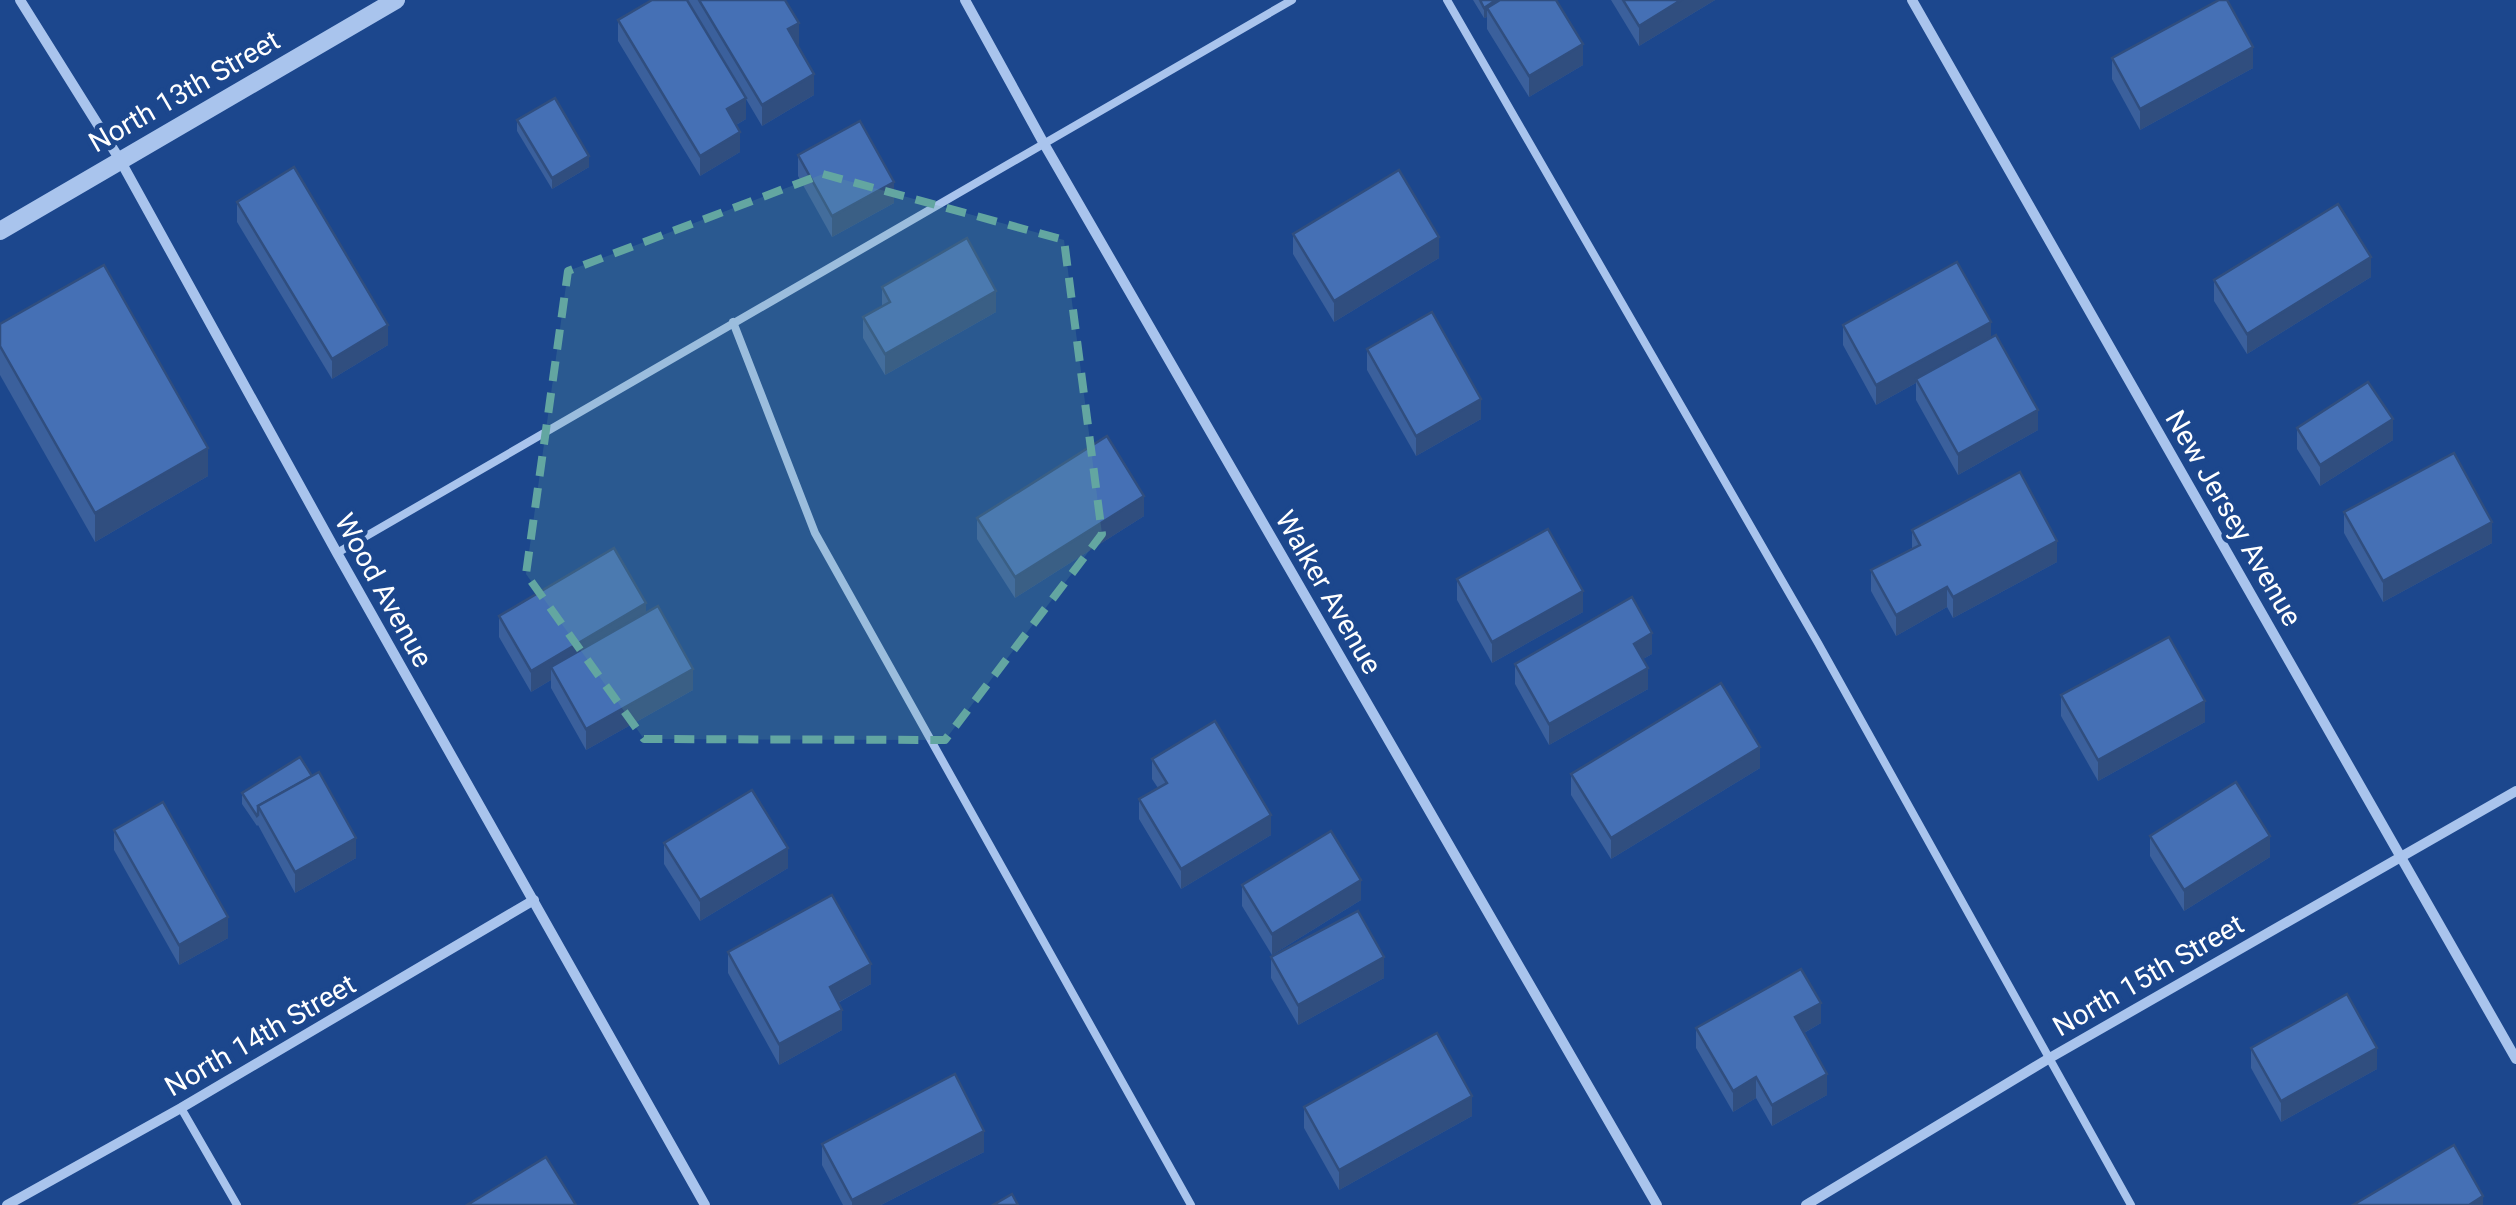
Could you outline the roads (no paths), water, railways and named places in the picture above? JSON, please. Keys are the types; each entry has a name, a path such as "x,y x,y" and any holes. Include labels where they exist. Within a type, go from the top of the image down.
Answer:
{"street":[{"name":"Wood Avenue","path":"20,0 120,160 705,1205"},
{"name":"North 13th Street","path":"0,230 396,0"},
{"name":"Walker Avenue","path":"965,0 1043,142 1657,1205"},
{"name":"New Jersey Avenue","path":"1912,0 2516,1059"},
{"name":"North 15th Street","path":"1806,1205 2048,1059 2516,791"},
{"name":"North 14th Street","path":"6,1205 181,1108 534,900"}],"lane":[{"path":"337,553 1292,0"},
{"path":"1447,0 1818,642 2131,1205"},
{"path":"732,322 815,533 1191,1205"},
{"path":"181,1108 237,1205"}]}
